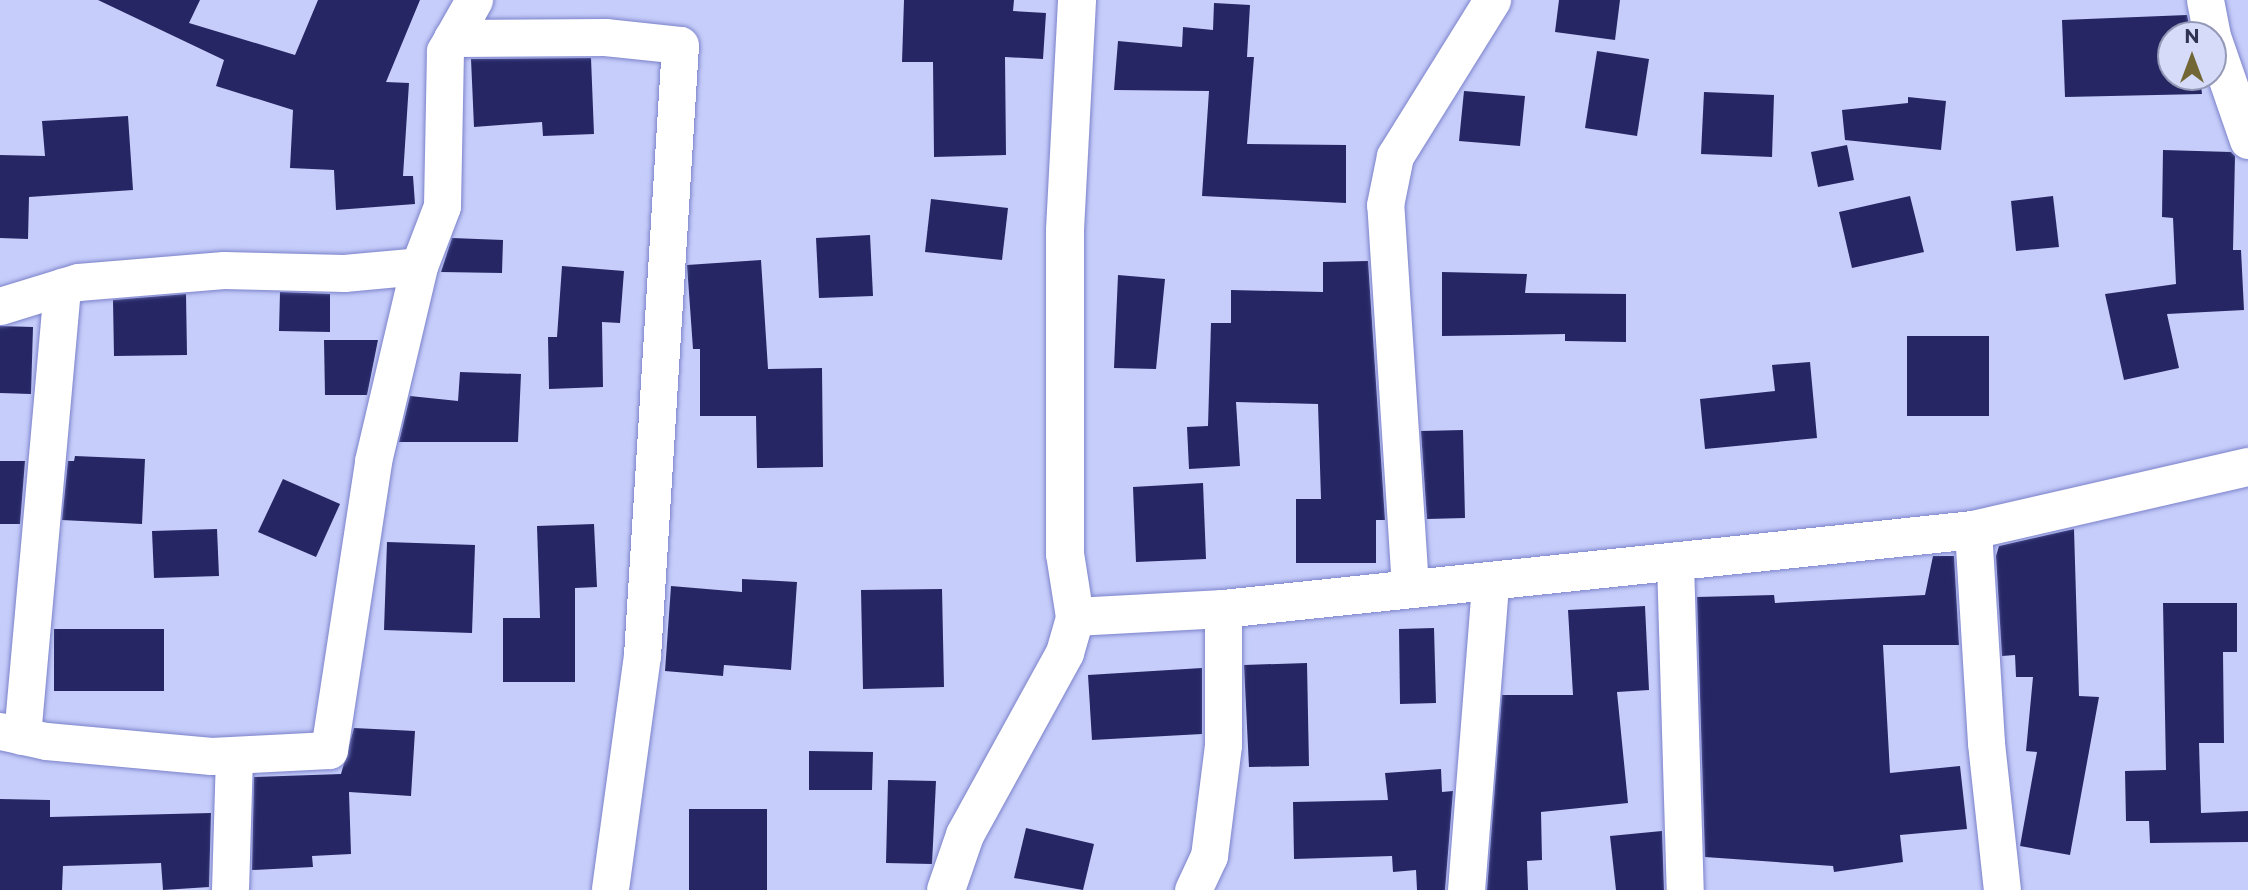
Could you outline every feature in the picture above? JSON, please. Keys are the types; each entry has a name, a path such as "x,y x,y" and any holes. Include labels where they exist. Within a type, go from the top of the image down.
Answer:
{"main road":[{"path":"946,890 965,835 1065,653 1075,617 1065,554 1065,230 1077,0"},
{"path":"1075,617 1223,609 1410,587 1490,582 1973,530 2248,469"}],"street":[{"path":"62,288 11,734 234,757 329,750 373,461 419,266 442,206 445,51 474,0"},
{"path":"1410,587 1385,205 1395,156 1492,0"},
{"path":"2205,0 2209,21"},
{"path":"452,38 605,37 680,45 642,655 610,890"},
{"path":"2227,80 2248,140"},
{"path":"0,306 62,288 224,270 344,273 419,266"},
{"path":"1973,530 2002,890"},
{"path":"1675,562 1685,890"},
{"path":"1466,890 1490,582"},
{"path":"1193,890 1209,856 1223,745 1223,609"},
{"path":"230,890 234,757"}],"building":[{"path":"98,0 200,0 189,23 295,55 318,0 420,0 386,82 409,83 403,176 413,176 415,204 336,210 334,170 290,168 293,110 216,86 224,60"},
{"path":"904,0 1014,0 1013,11 1046,13 1043,59 1005,57 1006,155 934,157 933,62 902,62"},
{"path":"1559,0 1620,0 1615,40 1555,32"},
{"path":"1214,3 1250,5 1247,57 1254,57 1247,144 1346,145 1346,203 1202,196 1209,91 1114,90 1118,41 1182,47 1183,27 1213,30"},
{"path":"2187,15 2188,21 2157,21 2157,91 2202,91 2202,94 2065,97 2062,20"},
{"path":"1597,51 1649,59 1637,136 1585,128"},
{"path":"591,58 594,134 543,136 542,122 474,127 471,59"},
{"path":"1464,91 1525,96 1520,146 1459,141"},
{"path":"1704,92 1774,95 1772,157 1701,154"},
{"path":"1908,97 1946,101 1941,150 1845,140 1842,110 1908,103"},
{"path":"128,116 133,190 29,197 28,239 0,238 0,155 45,156 42,121"},
{"path":"1847,145 1854,180 1818,187 1811,152"},
{"path":"2163,150 2231,152 2235,156 2233,250 2241,250 2244,310 2167,314 2179,368 2124,380 2105,294 2176,284 2173,218 2162,217"},
{"path":"1910,196 1924,252 1852,268 1839,212"},
{"path":"2053,196 2059,247 2016,251 2011,201"},
{"path":"931,199 1008,208 1002,260 925,252"},
{"path":"870,235 873,296 819,298 816,238"},
{"path":"452,238 503,240 502,273 441,272"},
{"path":"761,260 768,369 822,368 823,467 757,468 756,416 700,416 700,349 693,349 687,265"},
{"path":"1368,261 1385,520 1376,520 1376,563 1296,563 1296,499 1321,499 1318,404 1236,402 1240,466 1189,469 1187,427 1208,426 1211,323 1231,323 1231,290 1323,292 1323,262"},
{"path":"562,266 624,271 620,323 602,322 603,387 549,389 548,337 557,337"},
{"path":"1442,272 1527,274 1525,293 1626,294 1626,342 1565,341 1565,334 1442,336"},
{"path":"1118,275 1165,279 1156,369 1114,368"},
{"path":"280,292 330,294 330,332 279,331"},
{"path":"186,294 187,355 114,356 113,300"},
{"path":"0,326 33,327 31,394 0,393"},
{"path":"1907,336 1989,336 1989,416 1907,416"},
{"path":"324,340 378,340 367,395 325,395"},
{"path":"1810,362 1817,438 1705,449 1700,399 1775,391 1772,365"},
{"path":"460,372 521,374 518,442 399,442 410,396 458,401"},
{"path":"1463,430 1465,518 1427,519 1421,431"},
{"path":"75,456 145,459 142,524 62,520 68,461 74,461"},
{"path":"0,461 25,461 20,524 0,524"},
{"path":"283,479 340,504 316,557 258,532"},
{"path":"1203,483 1206,559 1136,562 1133,487"},
{"path":"594,524 597,587 575,588 575,682 503,682 503,618 540,618 537,526"},
{"path":"217,529 219,576 154,578 152,531"},
{"path":"2074,529 2079,696 2099,697 2070,855 2020,846 2037,752 2026,751 2033,677 2016,677 2015,655 2002,656 1996,556 1999,546"},
{"path":"387,542 475,545 472,633 384,630"},
{"path":"1933,556 1954,556 1959,645 1883,645 1890,773 1960,766 1967,829 1900,835 1903,862 1834,872 1833,866 1705,857 1697,597 1774,595 1775,603 1925,595"},
{"path":"742,579 797,582 791,670 724,665 723,676 665,671 671,586 742,592"},
{"path":"942,589 944,687 863,689 861,590"},
{"path":"2163,603 2237,603 2237,652 2223,652 2224,743 2199,743 2201,813 2248,811 2248,842 2150,843 2149,821 2126,821 2125,771 2166,770"},
{"path":"1645,606 1649,690 1617,692 1628,803 1541,812 1542,860 1527,861 1528,890 1487,890 1502,695 1573,695 1568,610"},
{"path":"1434,628 1436,703 1400,704 1399,629"},
{"path":"54,629 164,629 164,691 54,691"},
{"path":"1307,663 1309,766 1249,767 1244,665"},
{"path":"1202,668 1202,734 1092,740 1088,675"},
{"path":"354,728 415,731 411,796 349,792 351,854 312,856 313,867 252,870 254,777 341,774"},
{"path":"809,751 873,752 872,790 809,790"},
{"path":"1441,769 1442,792 1453,791 1445,890 1417,890 1416,870 1393,872 1392,856 1294,859 1293,802 1388,800 1385,773"},
{"path":"888,780 936,781 932,864 886,863"},
{"path":"0,799 50,800 50,817 211,813 209,887 163,890 161,863 63,866 62,890 0,890"},
{"path":"689,809 767,809 767,890 689,890"},
{"path":"1026,828 1094,844 1083,890 1014,878"},
{"path":"1662,831 1664,890 1616,890 1610,836"}]}
